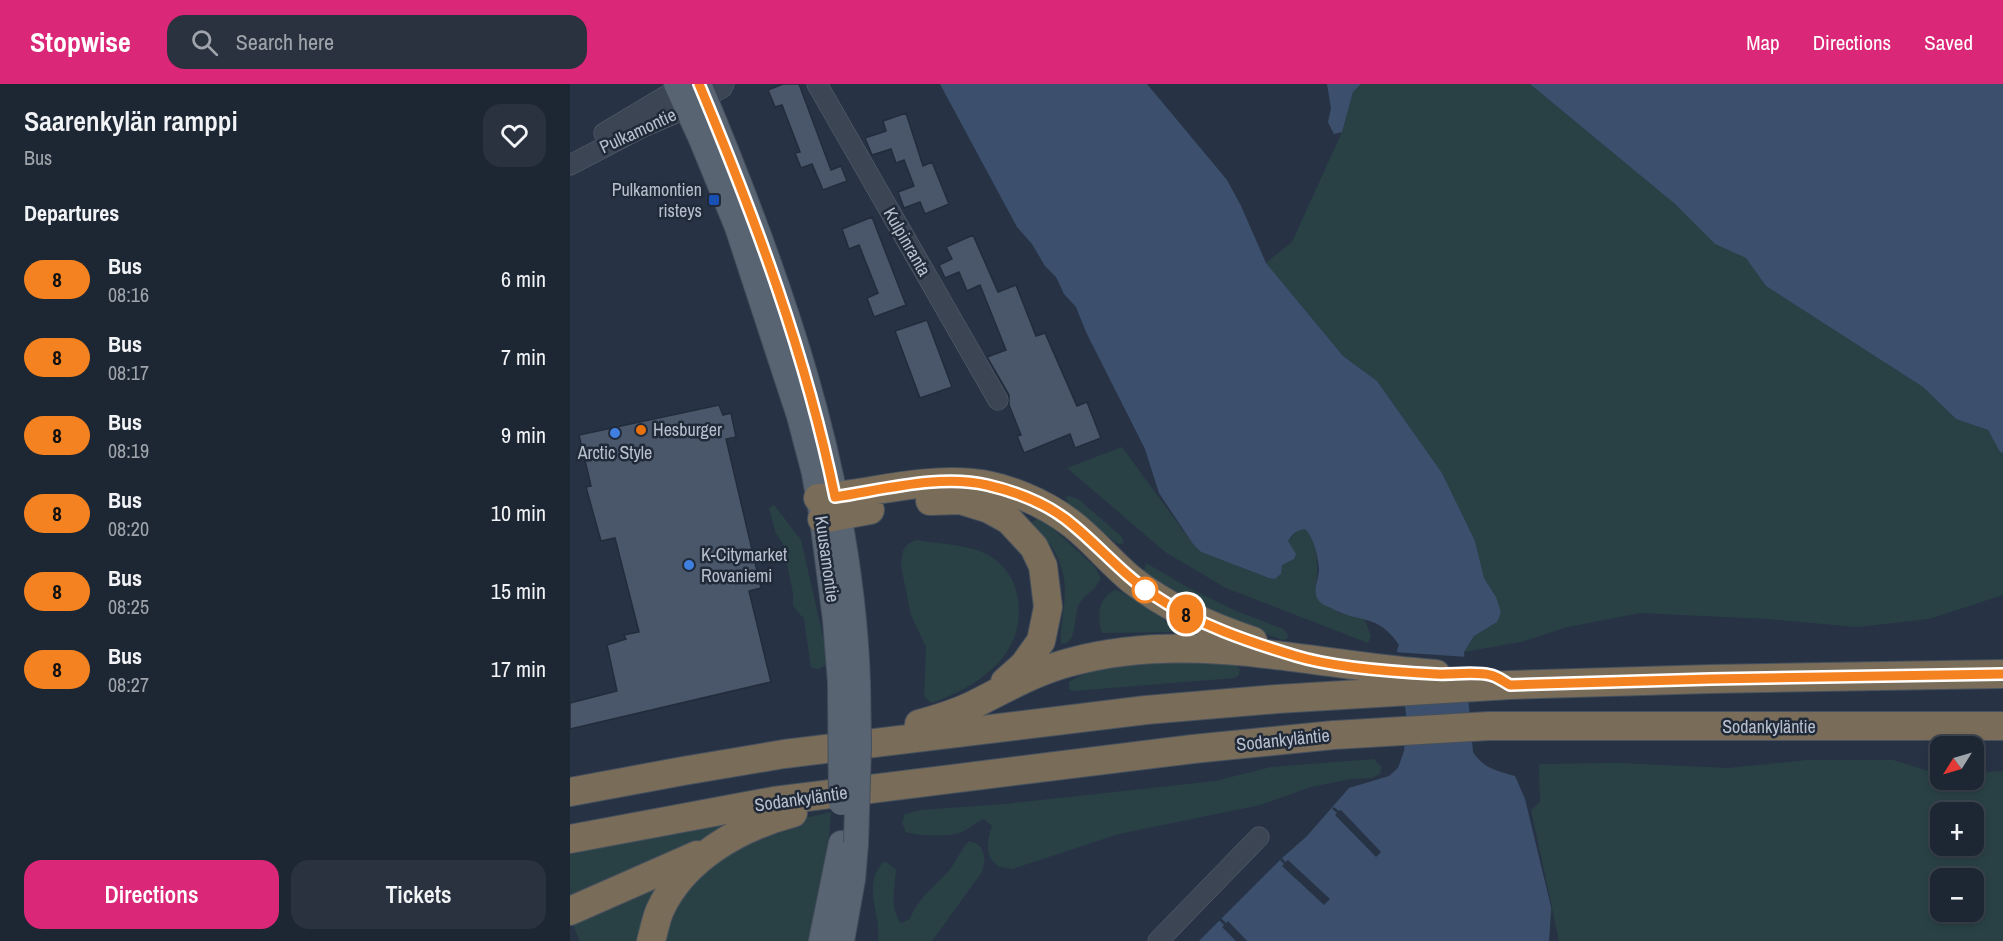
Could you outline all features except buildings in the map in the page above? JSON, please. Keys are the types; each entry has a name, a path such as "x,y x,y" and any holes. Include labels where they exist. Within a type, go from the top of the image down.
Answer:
{"highway":[{"path":"828,508 922,483 987,485 1049,508 1072,524 1131,579 1180,612 1298,657 1378,680"},
{"path":"828,508 892,506 960,500 989,509 1009,520 1023,533 1034,547 1043,566 1048,607 1045,624 1041,641 1024,665 992,694"},
{"path":"884,742 897,729 951,715 992,694 1069,662 1118,651 1167,647 1222,648 1298,657"},
{"path":"570,792 784,754 1438,674 1478,680 1490,674 1510,685 2003,674"},
{"name":"Sodankyläntie","path":"570,839 774,801 1193,749 1377,732 1489,726 2003,726"},
{"path":"570,911 716,847 755,825 804,810 819,796"},
{"path":"651,941 660,910 673,888 685,873 716,847"}],"main road":[{"name":"Kuusamontie","path":"693,90 783,301 825,448 828,508 849,590 849,682 859,745 848,843"},
{"path":"821,941 848,843"},
{"path":"842,941 853,879 848,843"}],"street":[{"name":"Kulpinranta","path":"817,84 998,400"},
{"name":"Pulkamontie","path":"570,152 642,111 693,90"},
{"name":"Pulkamontie","path":"570,165 643,127 693,90"},
{"path":"1158,941 1259,837"}],"green space":[{"path":"1361,84 1530,84 1675,204 1715,244 1746,258 1766,286 1923,387 1956,419 1988,430 2000,452 2003,453 2003,595 1929,619 1857,627 1767,619 1640,613 1568,627 1521,642 1464,652 1474,636 1497,622 1496,597 1484,578 1475,541 1442,473 1377,381 1343,356 1266,263 1292,242 1342,132 1353,92"},
{"path":"1122,447 1201,552 1275,579 1281,574 1282,565 1295,554 1288,541 1297,531 1305,529 1316,551 1315,592 1339,613 1364,618 1371,636 1368,643 1226,588 1165,552 1067,468"},
{"path":"1066,497 1078,499 1121,536 1124,543 1115,542 1068,504"},
{"path":"774,505 801,540 829,663 819,669 811,668 804,619 793,606 793,593 783,544 775,531 769,508"},
{"path":"1040,517 1094,566 1101,578 1079,604 1074,632 1065,644 1061,643 1061,633 1065,584 1052,547 1032,522"},
{"path":"916,540 962,546 988,555 1008,573 1018,599 1019,619 1015,636 1007,652 996,666 966,687 932,703 924,697 926,647 911,615 901,566 903,550"},
{"path":"1146,563 1187,587 1236,611 1283,629 1288,634 1287,639 1283,640 1246,627 1176,593 1144,571"},
{"path":"1115,590 1122,592 1176,627 1177,632 1102,633 1100,608 1109,593"},
{"path":"1168,660 1227,664 1237,666 1240,670 1235,678 1073,691 1069,689 1069,682 1092,671 1117,665"},
{"path":"1374,759 1382,767 1380,774 1372,778 1351,779 1311,787 1260,805 1119,834 1012,869 998,866 990,858 988,842 992,826 984,819 959,833 940,835 906,832 902,823 905,814 921,810 1005,804 1215,781 1271,767"},
{"path":"1807,760 1893,760 1930,772 1930,790 1984,790 1984,772 2003,771 2003,941 1559,941 1552,908 1549,941 1536,941 1552,907 1531,810 1540,802 1539,764 1619,763 1728,768"},
{"path":"831,812 823,877 809,941 658,941 660,933 706,863 797,820"},
{"path":"728,817 729,828 570,901 570,846"},
{"path":"969,841 982,849 984,862 982,872 932,941 878,941 873,889 874,879 885,861 896,870 894,905 901,923 910,919 918,904 951,868"},
{"path":"680,866 643,941 580,941 573,920"}],"water":[{"path":"940,84 1147,84 1227,180 1266,263 1343,356 1377,381 1442,473 1475,541 1484,578 1496,597 1501,612 1497,622 1474,636 1464,652 1473,752 1486,765 1515,776 1525,799 1551,907 1549,941 1199,941 1307,836 1349,788 1389,776 1398,768 1404,751 1407,721 1397,650 1399,645 1391,635 1375,623 1341,613 1319,601 1315,589 1319,569 1318,559 1313,542 1305,529 1295,533 1288,541 1296,554 1294,559 1282,565 1281,574 1275,579 1201,552 1193,544 1159,493 1145,449 1086,332 1076,307 1064,294 1056,277 1045,266 1032,244 1017,227"},
{"path":"1327,84 1361,84 1353,92 1342,132 1334,134 1328,122 1331,108"},
{"path":"1530,84 2003,84 2003,453 2000,452 1988,430 1956,419 1923,387 1766,286 1746,258 1715,244 1675,204"}],"pier":[{"path":"1394,652 1468,657 1471,697 1400,701"},
{"path":"1334,807 1341,810 1381,852 1376,857 1335,815 1337,813 1332,809"},
{"path":"1282,858 1285,862 1288,860 1330,899 1324,905 1282,866 1284,864 1280,860"},
{"path":"1221,918 1226,923 1228,921 1247,941 1236,941 1222,927 1224,925 1219,920"}],"bus line":[{"name":"8","path":"699,84 783,301 825,448 835,497 922,483 945,482 987,485 1015,494 1049,508 1072,524 1131,579 1180,612 1298,657 1347,665 1438,674 1490,674 1510,685 2003,674"}],"place":[{"name":"Pulkamontien risteys","path":"714,200"},
{"name":"Hesburger","path":"641,430"},
{"name":"Arctic Style","path":"615,433"},
{"name":"K-Citymarket Rovaniemi","path":"689,565"}]}
